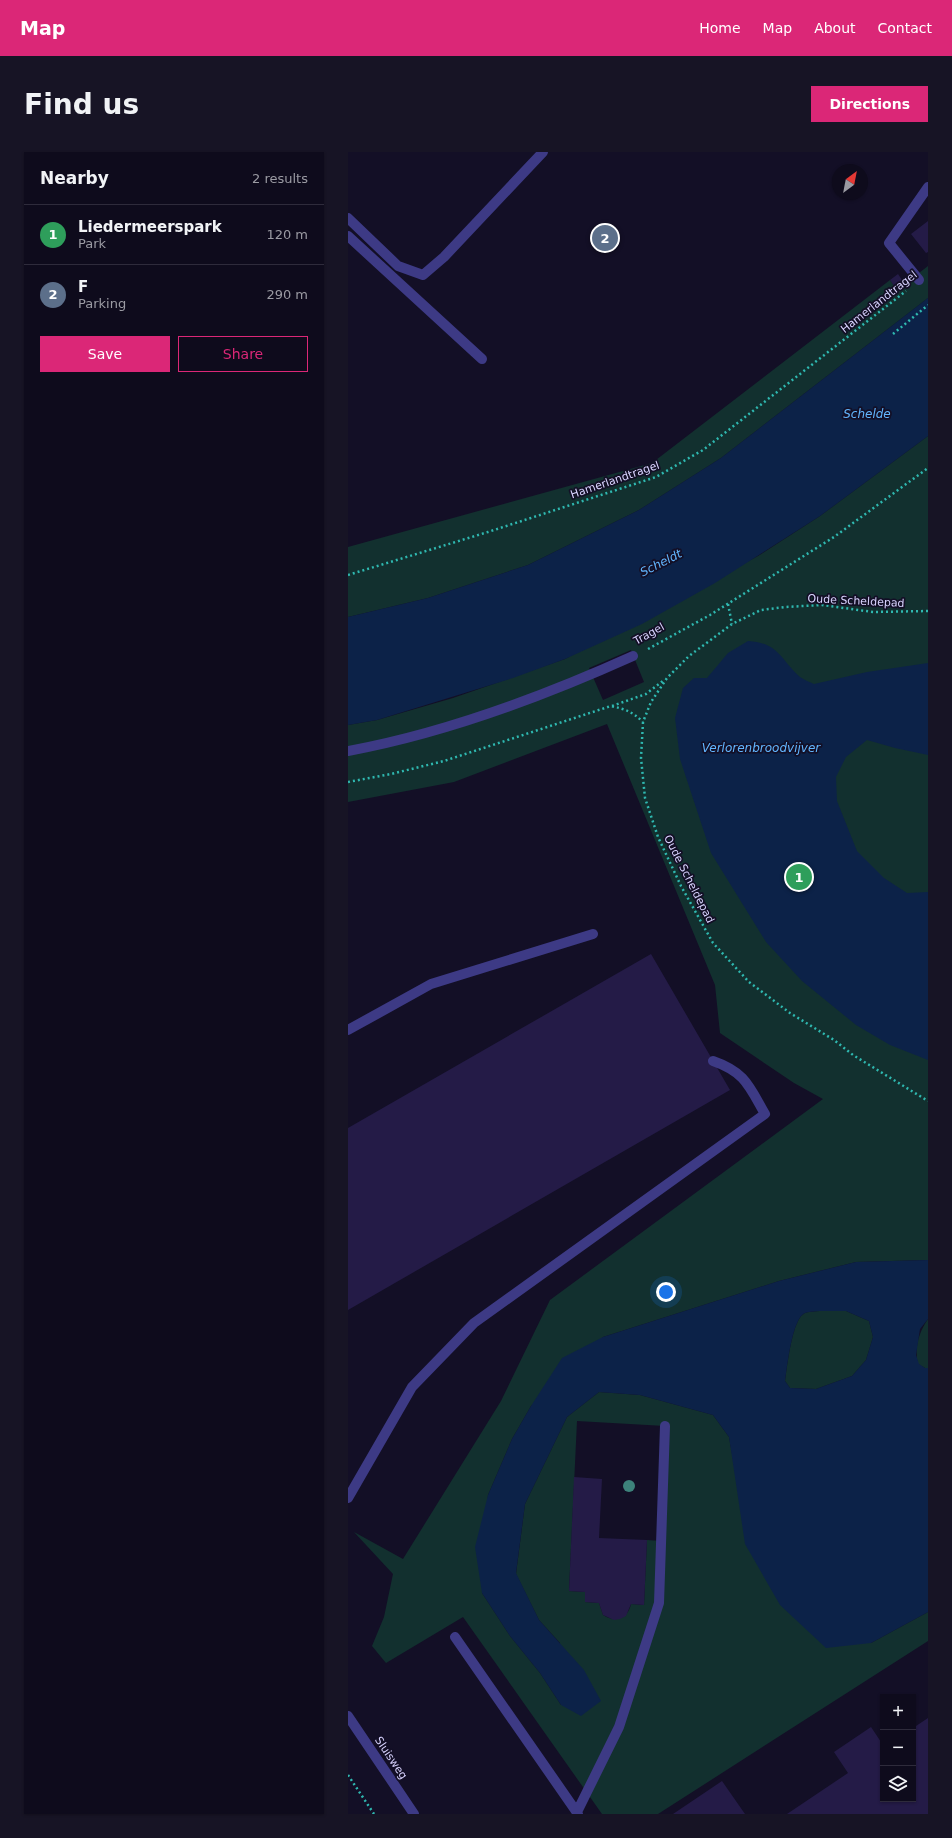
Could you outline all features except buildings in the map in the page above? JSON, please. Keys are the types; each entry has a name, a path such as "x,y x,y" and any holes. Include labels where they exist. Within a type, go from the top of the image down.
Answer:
{"street":[{"path":"348,218 398,266 423,275 444,257 543,152"},
{"path":"919,280 888,243 928,187"},
{"path":"348,236 482,359"},
{"name":"Tragel","path":"348,751 383,744 521,702 574,683 633,656"},
{"path":"348,1030 431,984 593,934"},
{"path":"348,1498 412,1387 474,1323 765,1114 745,1079 729,1066 713,1061"},
{"path":"578,1813 618,1727 659,1603 665,1426"},
{"path":"456,1638 578,1813"},
{"name":"Sluisweg","path":"348,1716 414,1814"}],"path":[{"name":"Hamerlandtragel","path":"348,575 656,477 703,450 919,280"},
{"path":"893,334 928,305"},
{"name":"Tragel","path":"633,656 728,604 834,537 928,468"},
{"path":"728,604 732,624"},
{"name":"Oude Scheldepad","path":"928,612 874,612 822,605 785,607 761,610 732,624 689,656 667,678 652,702 643,722 641,758 645,798 658,837 681,886 713,943 749,982 790,1013 834,1040 853,1055 928,1101"},
{"path":"348,782 391,774 444,760 611,706 646,694 667,678"},
{"path":"611,706 625,709 633,713 643,722"},
{"path":"348,1775 374,1814"}],"green space":[{"path":"928,266 928,298 721,458 639,510 528,565 428,598 348,617 348,547 652,463 890,280 897,290"},
{"path":"928,436 928,1260 856,1262 779,1281 603,1337 531,1406 512,1439 488,1495 482,1593 510,1636 540,1673 561,1705 560,1643 539,1620 516,1574 525,1504 567,1417 599,1392 640,1395 713,1415 729,1437 738,1487 871,1643 928,1612 928,1641 658,1814 602,1814 463,1617 386,1663 372,1646 384,1617 393,1574 354,1532 403,1559 501,1401 550,1300 823,1099 794,1083 720,1033 715,985 607,724 454,782 348,802 348,725 377,720 453,698 565,659 758,556 820,516","holes":["631,650 644,682 603,700 589,668","577,1421 665,1426 661,1541 647,1540 644,1605 631,1604 627,1613 616,1619 603,1615 599,1603 585,1602 585,1592 569,1591"]},
{"path":"813,1311 846,1311 869,1321 873,1337 866,1360 852,1376 816,1389 790,1388 785,1381 793,1333 800,1317 805,1313"},
{"path":"928,1319 928,1368 925,1368 918,1364 917,1346 922,1329"}],"water":[{"name":"Schelde","path":"928,298 928,436 820,516 715,583 642,624 565,659 513,678 377,720 348,725 348,617 428,598 528,565 639,510 721,458"},
{"name":"Verlorenbroodvijver","path":"748,641 758,642 773,649 800,677 814,684 867,672 928,663 928,755 867,740 846,757 836,777 837,801 857,851 884,878 907,893 928,892 928,1060 890,1045 856,1025 802,981 766,942 711,853 680,759 675,718 683,688 694,678 707,678 728,653"},
{"path":"928,1260 928,1319 920,1329 916,1355 919,1364 925,1368 928,1368 928,1612 871,1643 826,1648 780,1605 745,1544 729,1437 713,1415 640,1395 599,1392 567,1417 525,1504 516,1573 539,1620 584,1670 601,1701 581,1716 561,1705 540,1673 510,1636 482,1593 475,1547 488,1495 512,1439 562,1358 603,1337 779,1281 856,1262","holes":["846,1311 869,1321 873,1337 866,1360 852,1376 816,1389 790,1388 785,1381 787,1366 793,1333 800,1317 805,1313 811,1312"]}],"place":[{"name":"F","path":"605,238"},
{"name":"Liedermeerspark","path":"799,877"}],"water label":[{"name":"Scheldt","path":"661,563"}]}
